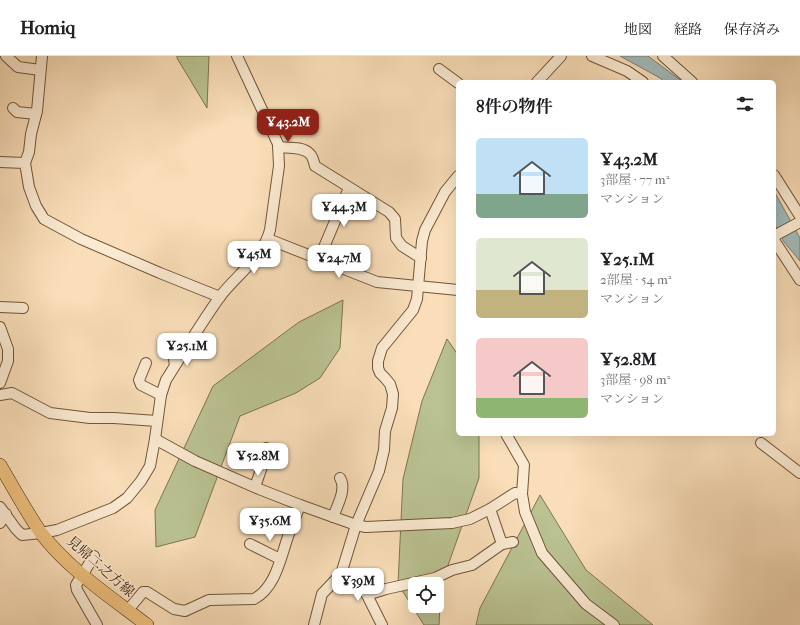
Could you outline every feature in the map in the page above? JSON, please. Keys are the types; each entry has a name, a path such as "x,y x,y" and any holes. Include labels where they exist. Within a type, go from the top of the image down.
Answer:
{"main road":[{"name":"見帰二之方線","path":"0,465 41,533 69,563 147,625"}],"street":[{"path":"6,56 18,66 40,70"},
{"path":"42,56 36,114 31,134 29,152 25,163 29,187 36,206 44,219 81,239 220,297"},
{"path":"3,510 22,535 56,530 113,508 127,498 141,481 150,466 158,421 160,395 166,380 220,297 260,251 268,239 279,166 278,147 237,56"},
{"path":"539,80 561,56"},
{"path":"592,56 627,71 641,80"},
{"path":"663,56 690,80"},
{"path":"439,69 456,82"},
{"path":"13,108 17,112 36,114"},
{"path":"278,147 297,148 306,151 311,155 315,166 389,212 395,219 396,238 402,246 421,258"},
{"path":"0,162 25,163"},
{"path":"314,625 322,594 341,574 356,525 379,471 384,450 385,431 392,408 393,394 390,384 380,373 378,362 382,348 413,310 417,299 419,286 422,241 428,224 445,192 456,178"},
{"path":"776,178 800,216"},
{"path":"319,259 349,188"},
{"path":"776,236 800,222"},
{"path":"268,239 377,282 456,290"},
{"path":"776,239 800,280"},
{"path":"0,307 23,308"},
{"path":"0,327 8,349 8,361 0,383"},
{"path":"171,341 175,365"},
{"path":"146,363 139,380 141,385 160,395"},
{"path":"0,395 12,394 50,412 90,418 158,421"},
{"path":"507,436 524,465 522,494 525,512 542,553 586,604 614,625"},
{"path":"155,439 195,461 257,488 333,517 366,527 452,523 470,519 515,494 522,494"},
{"path":"761,443 800,473"},
{"path":"257,488 267,452 266,448"},
{"path":"257,488 268,470"},
{"path":"333,517 341,496 342,481 340,478"},
{"path":"128,610 143,592 148,592 174,609 185,611 209,600 254,600 260,596 269,585 276,572 300,505"},
{"path":"490,509 502,544"},
{"path":"0,523 3,510"},
{"path":"367,595 386,589 435,578 452,570 472,565 502,544 513,542"},
{"path":"250,544 280,559"},
{"path":"94,556 76,585 77,590 98,625"},
{"path":"341,574 365,591 382,625"}],"green space":[{"path":"177,56 209,56 207,108 177,58"},
{"path":"343,300 340,348 320,378 296,393 240,416 195,537 156,547 155,510 213,386 299,322"},
{"path":"447,339 456,352 456,436 479,436 479,478 444,577 408,577 408,600 398,584 403,479 422,401"},
{"path":"540,495 586,570 653,625 476,625 480,608"},
{"path":"416,613 440,613 439,625 424,625"}],"water":[{"path":"620,56 648,56 680,80 662,80"},
{"path":"776,195 800,238 800,261 784,242 776,227"}]}
